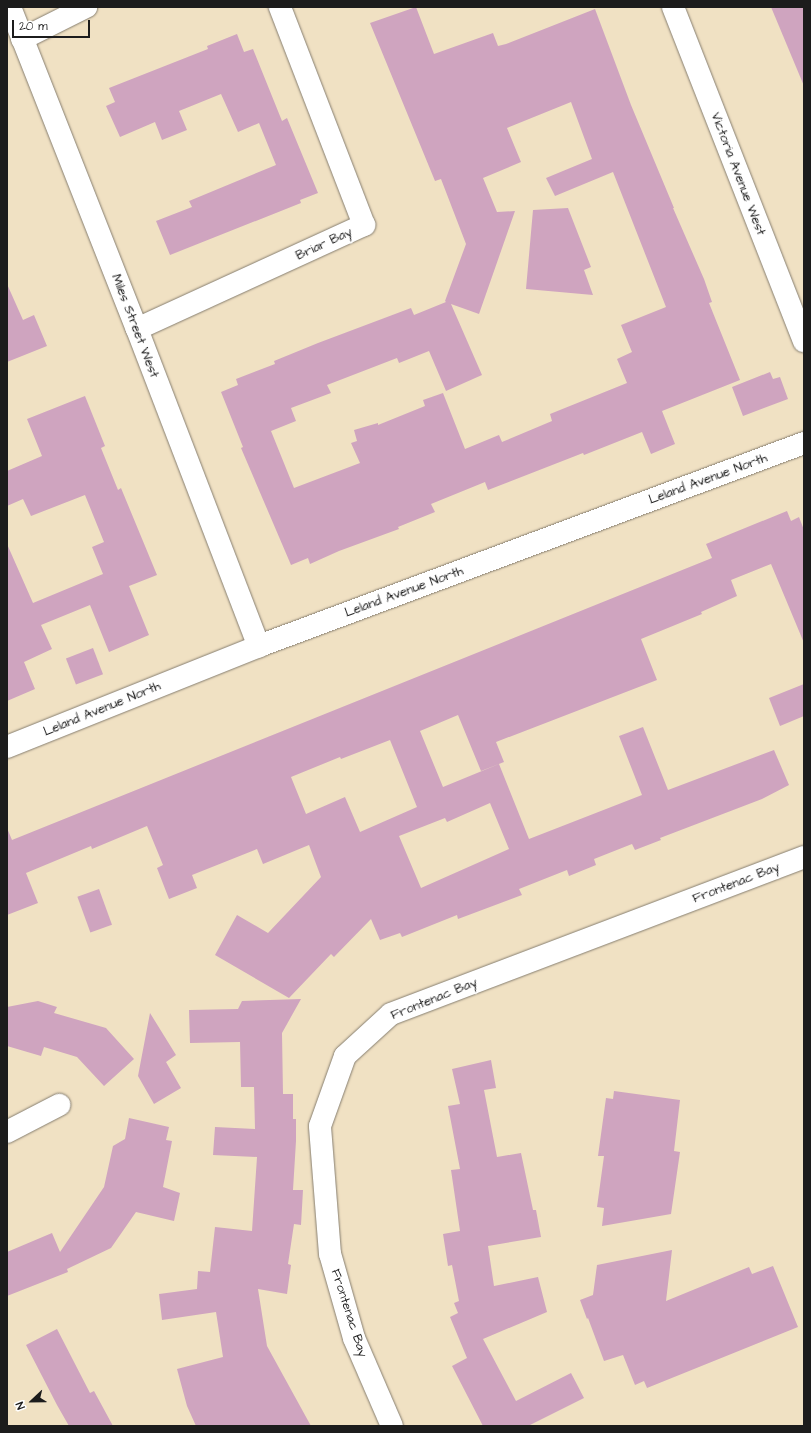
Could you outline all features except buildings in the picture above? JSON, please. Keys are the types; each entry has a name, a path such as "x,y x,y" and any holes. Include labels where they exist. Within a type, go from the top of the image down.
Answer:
{"street":[{"name":"Miles Street West","path":"10,7 137,329 259,646"},
{"path":"22,39 86,7"},
{"name":"Briar Bay","path":"137,329 364,225 280,7"},
{"name":"Victoria Avenue West","path":"673,7 804,341"},
{"name":"Leland Avenue North","path":"7,747 259,646 804,443"},
{"name":"Frontenac Bay","path":"392,1426 354,1338 330,1254 320,1126 345,1056 391,1014 804,857"},
{"path":"7,1132 59,1105"}]}
